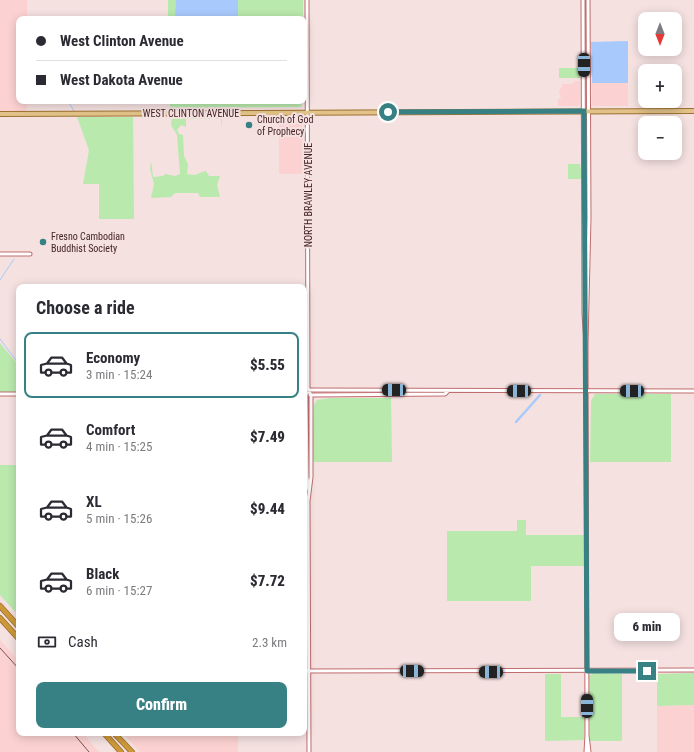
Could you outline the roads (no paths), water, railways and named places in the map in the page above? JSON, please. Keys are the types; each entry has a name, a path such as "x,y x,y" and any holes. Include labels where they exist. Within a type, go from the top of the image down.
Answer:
{"highway":[{"path":"0,606 16,624"},
{"path":"0,618 16,636"},
{"path":"106,736 116,752"},
{"path":"107,736 121,752"},
{"path":"115,736 128,752"},
{"path":"116,736 132,752"}],"main road":[{"name":"WEST CLINTON AVENUE","path":"0,114 694,111"}],"street":[{"name":"NORTH BRAWLEY AVENUE","path":"307,284 308,0"},
{"path":"584,0 589,211 586,344 587,671 589,752"},
{"path":"586,111 588,0"},
{"path":"0,254 30,254"},
{"path":"307,390 694,391"},
{"name":"NORTH BRAWLEY AVENUE","path":"307,391 310,395 311,456 307,611"},
{"path":"310,395 445,394 448,391"},
{"path":"0,394 16,394"},
{"path":"307,435 309,438 309,451 311,456"},
{"name":"NORTH BRAWLEY AVENUE","path":"307,477 309,491"},
{"path":"307,671 694,670"},
{"name":"NORTH BRAWLEY AVENUE","path":"307,698 309,752"},
{"path":"586,752 588,735"}],"water":[{"path":"176,0 238,0 238,16 175,16"},
{"path":"628,41 628,83 592,83 591,42"}],"waterway":[{"path":"70,104 74,111"},
{"path":"0,280 14,259"},
{"path":"0,339 16,360"},
{"path":"516,422 540,395"}],"railway":[{"path":"0,648 16,666"},
{"path":"76,736 89,752"}],"place":[{"name":"Church of God of Prophecy","path":"249,125"},
{"name":"Fresno Cambodian Buddhist Society","path":"43,242"}]}
